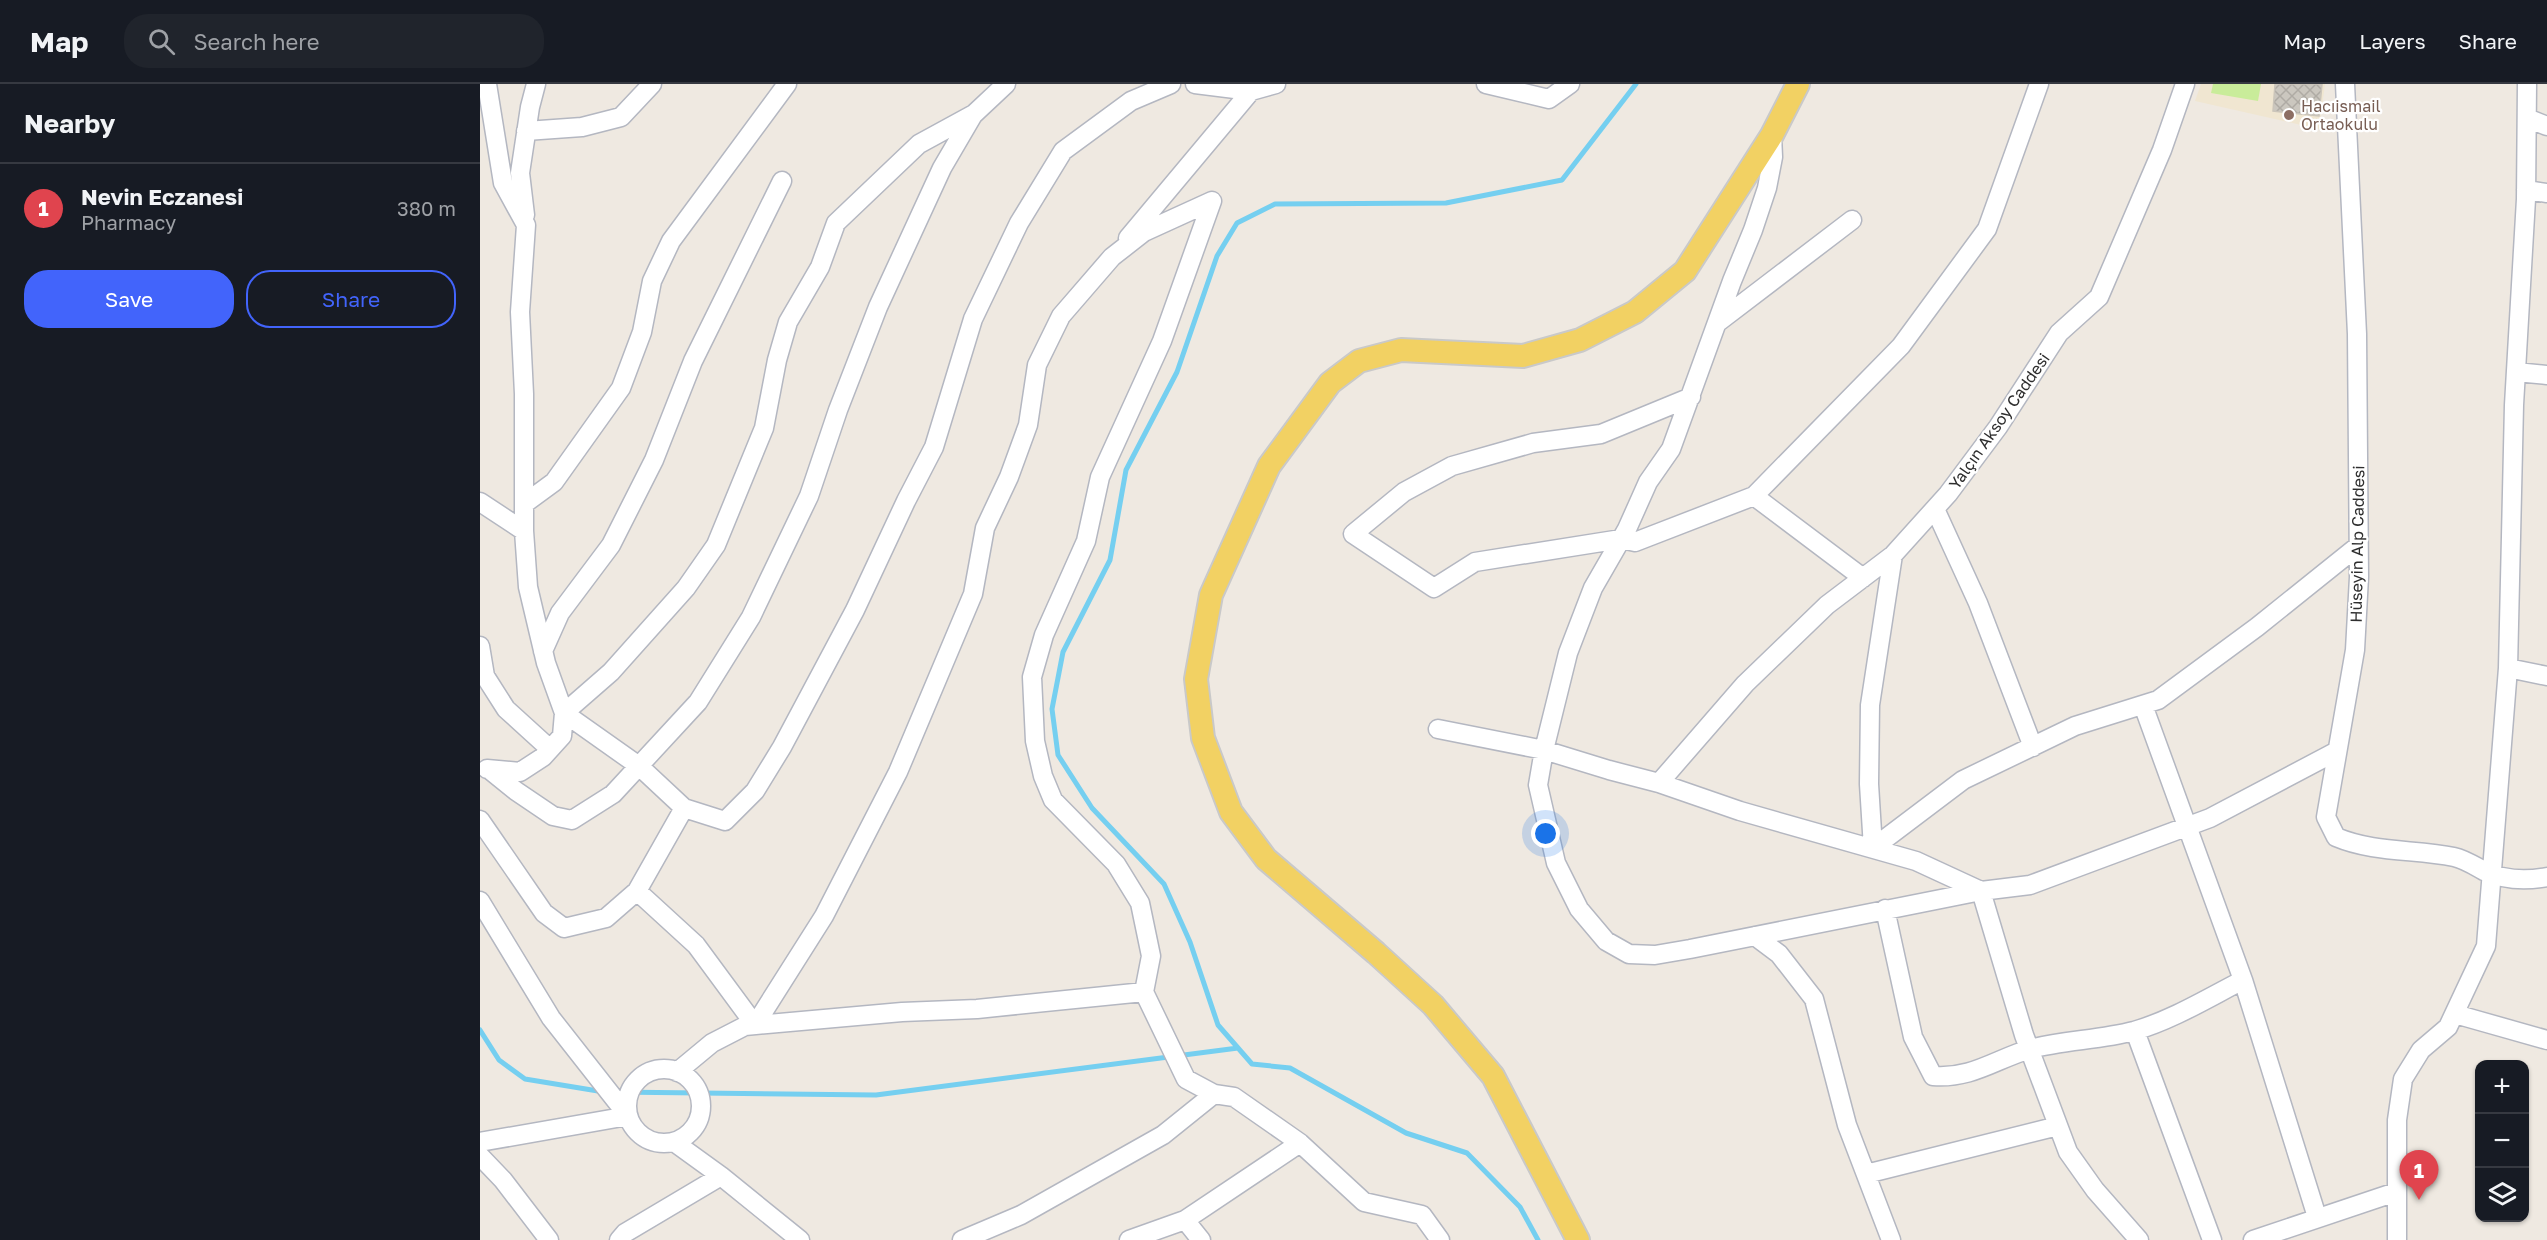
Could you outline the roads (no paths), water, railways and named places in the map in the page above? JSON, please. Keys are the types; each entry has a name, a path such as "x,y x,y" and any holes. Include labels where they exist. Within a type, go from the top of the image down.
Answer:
{"main road":[{"path":"1578,1240 1493,1076 1433,1005 1266,859 1231,812 1203,738 1196,679 1211,595 1269,466 1330,383 1359,361 1401,350 1523,356 1580,340 1635,312 1685,271 1772,135 1798,84"}],"street":[{"path":"487,84 503,183 526,225"},
{"path":"485,769 520,772 543,757 562,736 564,713 543,651 528,587 524,531 524,394 520,312 526,225 520,173 536,84"},
{"path":"526,131 582,127 621,117 652,84"},
{"path":"524,504 554,482 621,388 642,332 652,281 671,241 787,84"},
{"path":"564,713 618,664 686,588 716,545 764,428 777,360 788,322 820,267 836,223 919,144 974,114 1006,84"},
{"path":"564,713 639,766 684,808 725,821 755,791 782,747 855,610 934,447 973,319 1019,223 1063,151 1131,101 1171,84"},
{"path":"1195,84 1251,91 1276,84"},
{"path":"1486,84 1549,99 1570,84"},
{"path":"1690,397 1601,434 1533,443 1452,466 1404,492 1353,534 1434,588 1475,562 1621,539 1635,542 1754,496 1901,346 1987,229 2039,84"},
{"name":"Yalçın Aksoy Caddesi","path":"1659,783 1745,684 1827,605 1893,555 1935,509 1998,426 2059,333 2099,297 2162,150 2185,84"},
{"name":"Hüseyin Alp Caddesi","path":"2345,84 2357,334 2358,546 2355,650 2326,817 2336,837 2351,844 2396,852 2456,857 2492,874 2528,881 2547,877"},
{"path":"2397,1240 2397,1120 2403,1079 2421,1050 2448,1027 2487,946 2508,668 2516,372 2526,190 2528,84"},
{"path":"755,1025 824,916 889,791 973,594 985,528 1009,477 1028,425 1037,365 1061,316 1251,91"},
{"path":"485,769 553,816 572,820 613,794 698,702 751,618 809,496 838,410 878,307 942,168 974,114"},
{"path":"2527,118 2547,126"},
{"path":"1772,135 1773,157 1767,188 1753,230 1671,449 1648,482 1621,539 1593,588 1568,653 1544,750 1538,785 1556,863 1579,909 1606,940 1629,954 1655,955 1981,891 2030,885 2210,818 2337,751"},
{"path":"543,651 560,613 611,545 654,460 693,361 782,181"},
{"path":"2526,190 2547,193"},
{"path":"1112,257 1144,232 1212,201 1162,341 1100,477 1086,540 1044,635 1032,677 1035,741 1043,776 1053,800 1116,864 1140,903 1151,956 1144,992 1186,1079 1214,1094 1234,1097 1300,1143 1364,1202 1422,1215 1440,1240"},
{"path":"1717,323 1852,220"},
{"path":"2516,372 2547,375"},
{"path":"1754,496 1863,578"},
{"path":"480,502 524,531"},
{"path":"1935,509 1978,603 2033,747"},
{"path":"1873,848 1963,780 2075,726 2158,700 2258,627 2358,546"},
{"path":"1873,848 1869,784 1870,705 1893,555"},
{"path":"480,646 485,676 506,709 550,749"},
{"path":"2508,668 2547,676"},
{"path":"2143,705 2243,980 2317,1217"},
{"path":"1437,729 1544,750 1659,783 1750,814 1916,861 1981,891 2029,1049 2068,1152 2095,1190 2139,1240"},
{"path":"480,820 544,913 564,928 606,918 637,891 684,808"},
{"path":"637,891 696,945 755,1025"},
{"path":"480,901 551,1018 628,1116 640,1135 651,1141 674,1142 692,1129 698,1119 700,1108 695,1086 678,1072 654,1070 635,1083 627,1104 628,1116"},
{"path":"1885,909 1913,1037 1933,1076 1947,1077 1988,1068 2029,1049 2135,1031 2188,1008 2243,980"},
{"path":"1755,936 1779,954 1814,999 1847,1125 1891,1240"},
{"path":"678,1072 712,1043 745,1026 902,1011 978,1009 1144,992"},
{"path":"2455,1014 2547,1040"},
{"path":"2135,1031 2212,1240"},
{"path":"962,1240 1021,1215 1163,1135 1214,1094"},
{"path":"480,1142 628,1116"},
{"path":"1866,1174 2058,1126"},
{"path":"674,1142 721,1176 800,1240"},
{"path":"1129,1240 1185,1220 1300,1143"},
{"path":"480,1156 503,1180 549,1240"},
{"path":"619,1240 625,1233 721,1176"},
{"path":"2253,1240 2396,1192"},
{"path":"1185,1220 1202,1240"}],"waterway":[{"path":"1538,1240 1520,1207 1467,1153 1406,1133 1290,1068 1252,1064 1218,1025 1190,942 1164,884 1092,808 1058,755 1052,709 1063,652 1110,560 1126,470 1177,372 1217,256 1237,223 1275,204 1446,203 1562,180 1636,84"},
{"path":"480,1030 499,1060 525,1079 604,1092"},
{"path":"614,1092 876,1095 1238,1048"}],"place":[{"name":"Hacıismail Ortaokulu","path":"2289,115"},
{"name":"Nevin Eczanesi","path":"2419,1200"}]}
